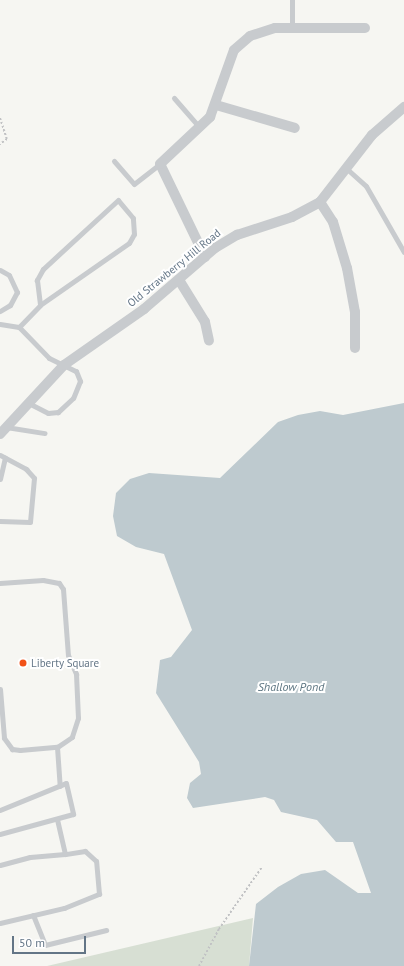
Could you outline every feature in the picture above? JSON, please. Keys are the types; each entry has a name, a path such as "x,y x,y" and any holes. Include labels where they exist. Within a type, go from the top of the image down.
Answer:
{"street":[{"path":"205,257 160,164 200,128 216,105 226,66 241,42 260,32 292,28 365,28"},
{"path":"216,105 295,128"},
{"name":"Old Strawberry Hill Road","path":"3,430 64,365 179,280 205,257 237,235 292,217 320,202 372,135 404,107"},
{"path":"320,202 333,222 347,268 355,312 355,348"},
{"path":"179,280 205,322 209,341"}],"lane":[{"path":"292,0 292,28"},
{"path":"174,98 200,128"},
{"path":"114,161 134,184 160,164"},
{"path":"347,169 366,186 404,252"},
{"path":"19,327 40,305 132,238 134,218 118,200 43,269 37,280 40,305"},
{"path":"0,270 9,275 17,292 10,304 0,311"},
{"path":"0,324 19,327 49,358 64,365 78,375 79,386 73,398 53,414 28,403"},
{"path":"3,430 45,433"},
{"path":"0,479 2,457 32,474 32,518 27,523 0,521"},
{"path":"0,583 43,580 59,583 63,588 68,655 76,674 78,718 72,737 57,748 20,750 8,745 2,732 0,689"},
{"path":"57,748 60,786"},
{"path":"0,810 66,784 73,814 0,834"},
{"path":"57,818 65,854"},
{"path":"0,865 30,857 85,851 92,855 100,881 99,894 93,899 0,923"},
{"path":"33,914 45,945 106,930"}],"path":[{"path":"0,118 7,139 0,144"},
{"path":"199,966 219,929 262,866"}],"shaded area":[{"path":"253,918 249,966 47,966"}],"water":[{"name":"Shallow Pond","path":"404,403 404,966 249,966 256,904 278,887 301,874 325,870 358,893 371,893 353,842 336,842 317,820 281,812 274,800 265,797 193,808 187,798 190,783 201,774 199,762 156,693 160,660 171,657 192,630 164,554 136,547 117,536 113,516 116,493 130,479 149,473 220,478 278,422 298,415 320,411 343,415"}],"place":[{"name":"Liberty Square","path":"23,663"}]}
